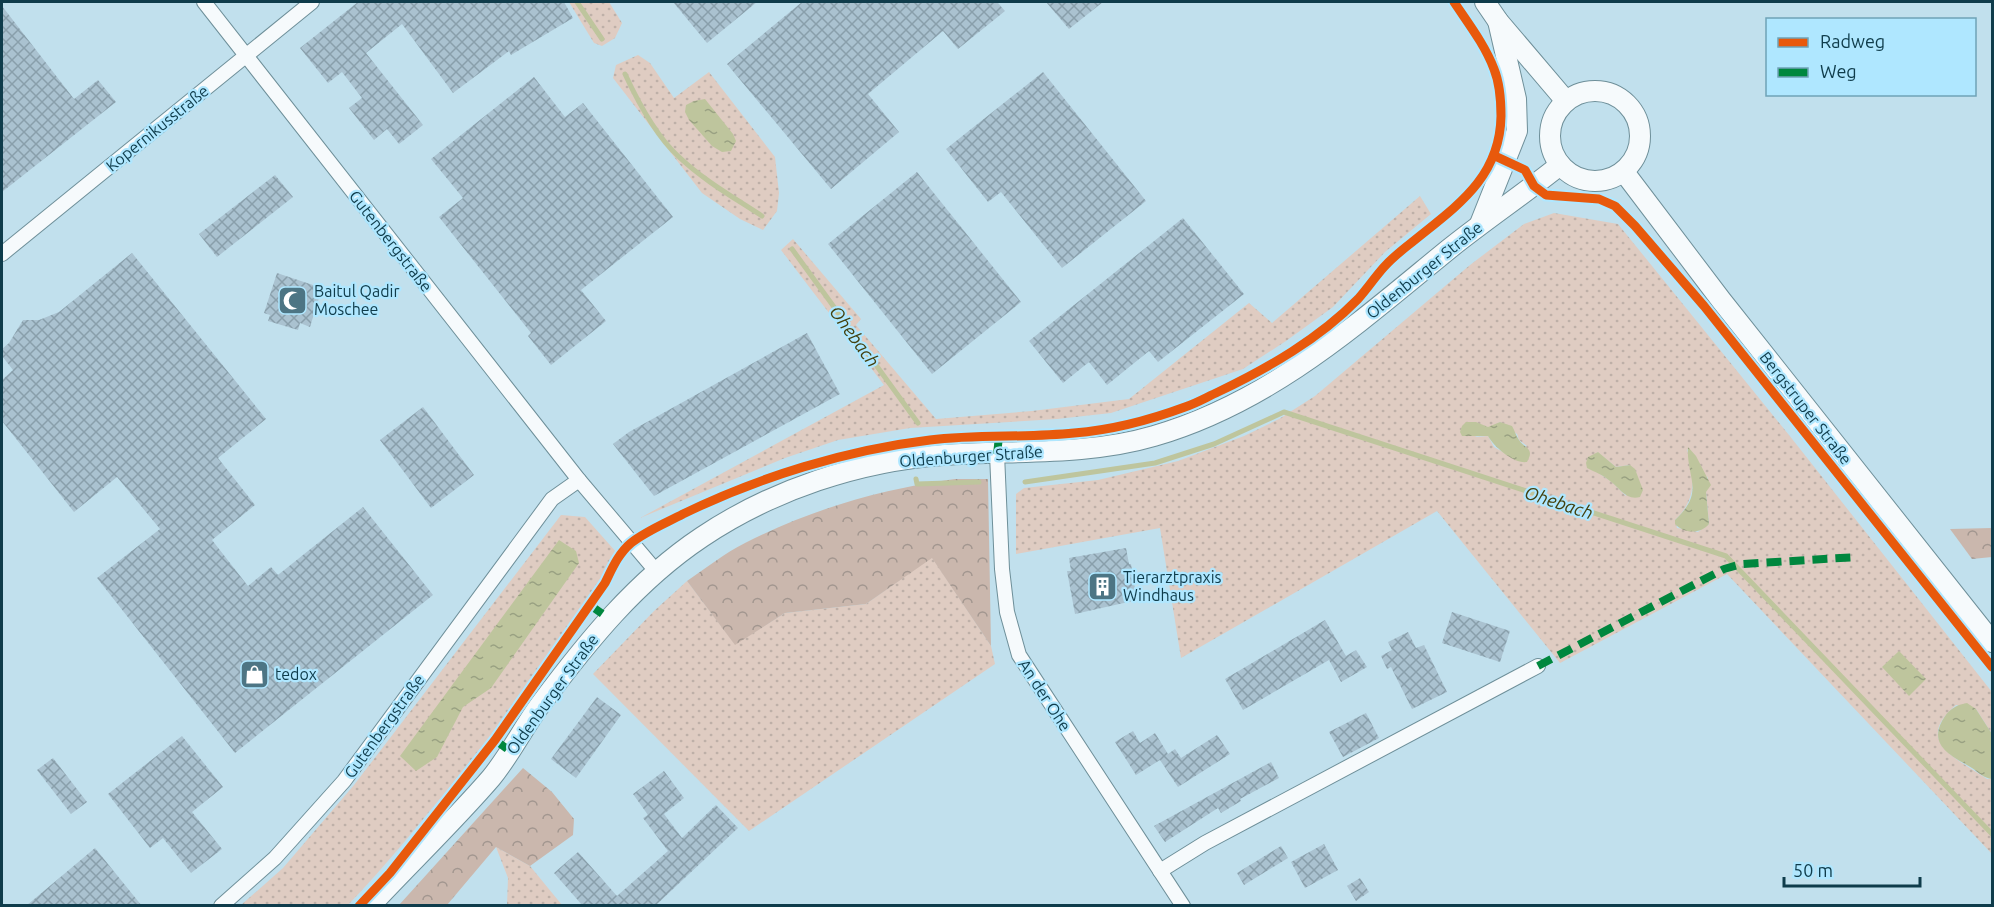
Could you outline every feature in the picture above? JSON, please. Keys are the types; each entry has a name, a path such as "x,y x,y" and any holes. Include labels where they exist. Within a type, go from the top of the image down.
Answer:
{"main road":[{"path":"1485,2 1497,21 1566,101"},
{"path":"1480,224 1517,131 1516,99 1497,21"},
{"path":"1593,91 1607,92 1620,98 1631,108 1638,120 1640,141 1634,161 1624,172 1611,179 1597,182 1583,180 1560,165 1553,152 1551,132 1557,111 1566,101 1579,94 1593,91"},
{"name":"Oldenburger Straße","path":"370,906 492,777 537,709 608,618 656,571 703,536 745,512 800,487 858,468 943,455 997,454 1095,447 1152,437 1208,418 1253,396 1309,361 1480,224 1560,165"},
{"name":"Bergstruper Straße","path":"1624,172 1721,300 1992,642"}],"street":[{"name":"Gutenbergstraße","path":"204,2 579,480 656,571"},
{"name":"Kopernikusstraße","path":"2,254 312,2"},
{"name":"An der Ohe","path":"997,454 1006,612 1018,655 1183,906"},
{"name":"Gutenbergstraße","path":"221,906 275,858 344,781 552,499 579,480"},
{"path":"1160,871 1205,843 1538,666"}],"shaded area":[{"path":"569,2 609,2 622,23 615,38 602,46 594,43"},
{"path":"638,55 650,63 674,98 709,72 775,157 779,193 777,211 763,230 740,219 702,193 613,78 616,65"},
{"path":"1420,196 1431,214 1385,252 1333,307 1243,369 1111,413 1057,419 910,428 838,440 785,458 640,518 884,385 781,250 793,239 861,319 856,325 936,419 1032,411 1129,399 1249,303 1272,323"},
{"path":"1554,213 1618,224 1789,435 1992,692 1992,734 1976,709 1956,705 1938,729 1939,739 1953,757 1987,779 1992,779 1992,854 1727,574 1560,663 1437,511 1181,658 1160,528 1016,554 1016,494 1024,488 1098,480 1178,461 1244,436 1279,419 1315,396 1470,265 1524,224","holes":["1500,422 1517,434 1519,440 1527,446 1508,455 1494,447 1488,436 1475,437","1687,449 1708,478 1706,492 1709,524 1698,532 1677,528 1675,520 1688,504 1691,495 1692,478","1597,452 1616,467 1630,465 1626,496 1600,474"]},
{"path":"561,515 585,517 617,553 539,671 452,784 348,905 240,906 283,868 354,785"},
{"path":"932,557 991,646 995,664 749,831 593,674 654,611 687,581 735,644 785,613 866,604"},
{"path":"496,847 530,866 562,905 507,905 508,878"}],"green space":[{"path":"955,479 988,479 991,646 932,558 866,604 785,613 735,645 687,581 738,547 821,510 900,488"},
{"path":"1992,528 1992,557 1972,559 1950,529"},
{"path":"523,768 552,792 574,819 573,835 530,866 496,847 447,905 399,905"}],"water":[{"path":"705,99 733,134 736,141 731,151 722,152 712,146 689,120 685,112 686,105"},
{"path":"1466,422 1476,422 1488,427 1500,422 1512,426 1519,440 1530,451 1527,462 1516,460 1505,454 1488,436 1462,436 1460,432"},
{"path":"1688,447 1696,456 1711,485 1706,492 1709,524 1702,530 1692,532 1683,530 1675,524 1675,520 1690,501 1692,492"},
{"path":"1598,452 1616,467 1630,465 1635,469 1643,490 1640,497 1627,496 1607,479 1587,468 1588,457"},
{"path":"559,540 576,551 579,563 491,688 463,707 437,757 416,771 400,756"},
{"path":"1899,651 1926,679 1909,696 1882,667"},
{"path":"1967,703 1976,709 1992,734 1992,779 1951,755 1938,738 1942,721 1947,714 1955,707"}],"building":[{"path":"358,2 564,2 573,18 511,55 509,51 453,93 402,24 366,53 423,125 399,144 387,129 374,140 349,108 362,98 342,72 328,83 300,48"},
{"path":"673,2 757,2 707,43"},
{"path":"802,2 997,2 1005,11 958,49 943,31 868,94 899,132 831,189 727,64"},
{"path":"1046,2 1103,2 1069,29"},
{"path":"2,6 74,99 98,80 116,102 2,192"},
{"path":"1043,72 1146,201 1062,268 1001,192 988,202 946,149"},
{"path":"534,77 565,117 583,103 673,217 581,290 606,321 551,365 528,336 531,333 439,217 463,198 431,159"},
{"path":"917,172 1021,302 932,374 828,244"},
{"path":"275,175 293,197 217,257 199,234"},
{"path":"1183,218 1244,294 1158,362 1149,351 1107,385 1089,362 1063,383 1029,341"},
{"path":"132,253 266,419 218,458 255,505 212,540 248,586 271,567 278,575 363,507 433,595 235,753 97,578 160,529 117,477 74,512 2,421 2,380 13,370 2,356 2,349 9,343 23,320 39,320 59,312"},
{"name":"Baitul Qadir Moschee","path":"277,273 322,288 310,327 300,323 298,330 268,321 270,315 264,313"},
{"path":"807,333 840,394 654,496 613,444 629,432"},
{"path":"423,407 474,475 431,508 380,440"},
{"name":"Tierarztpraxis Windhaus","path":"1126,548 1137,600 1075,614 1067,571 1071,571 1069,558"},
{"path":"1452,612 1510,631 1500,662 1442,643"},
{"path":"1325,620 1346,656 1356,650 1367,667 1341,682 1329,660 1243,710 1225,679"},
{"path":"1408,632 1416,648 1424,645 1447,692 1412,709 1391,667 1387,669 1381,656 1392,650 1388,642"},
{"path":"597,697 621,715 576,778 551,759"},
{"path":"1366,713 1379,738 1343,757 1329,732"},
{"path":"1133,731 1140,743 1155,733 1168,754 1175,749 1181,758 1217,735 1230,754 1178,787 1160,760 1136,775 1115,742"},
{"path":"182,736 223,787 192,812 222,849 191,873 163,838 150,848 108,794"},
{"path":"53,758 87,802 71,814 37,770"},
{"path":"1271,762 1279,778 1240,799 1241,801 1221,813 1218,808 1165,842 1154,826"},
{"path":"664,771 684,798 664,814 682,838 716,805 738,828 655,906 583,906 554,873 578,852 617,896 668,851 643,818 648,815 633,794"},
{"path":"1324,844 1338,870 1305,888 1291,862"},
{"path":"1281,846 1288,858 1244,885 1237,873"},
{"path":"95,848 142,906 26,906"},
{"path":"1360,878 1369,892 1356,901 1347,886"}],"waterway":[{"path":"577,2 602,39"},
{"path":"625,74 648,118 670,148 708,181 762,216"},
{"name":"Ohebach","path":"792,249 918,423"},
{"name":"Ohebach","path":"1025,482 1155,463 1214,444 1284,412 1726,556 1992,834"},
{"name":"Ohebach","path":"916,479 917,484 979,482"}],"marked path":[{"path":"997,454 999,437"},
{"path":"1538,666 1724,569 1742,564 1858,557"},
{"path":"590,605 608,618"},
{"path":"495,740 510,751"}],"cycle path":[{"path":"359,906 390,873 495,740 605,583 626,547 643,535 683,514 742,488 835,458 898,445 948,438 1088,432 1158,416 1194,404 1255,373 1292,352 1327,327 1358,299 1390,260 1459,204 1484,174 1493,157 1499,138 1501,116 1498,80 1486,51 1454,2"},
{"path":"1495,156 1525,170 1534,186 1546,195 1599,199 1615,206 1635,226 1704,306 1992,667"}],"place":[{"name":"Baitul Qadir Moschee","path":"293,300"},
{"name":"Tierarztpraxis Windhaus","path":"1102,586"},
{"name":"tedox","path":"254,674"}]}
